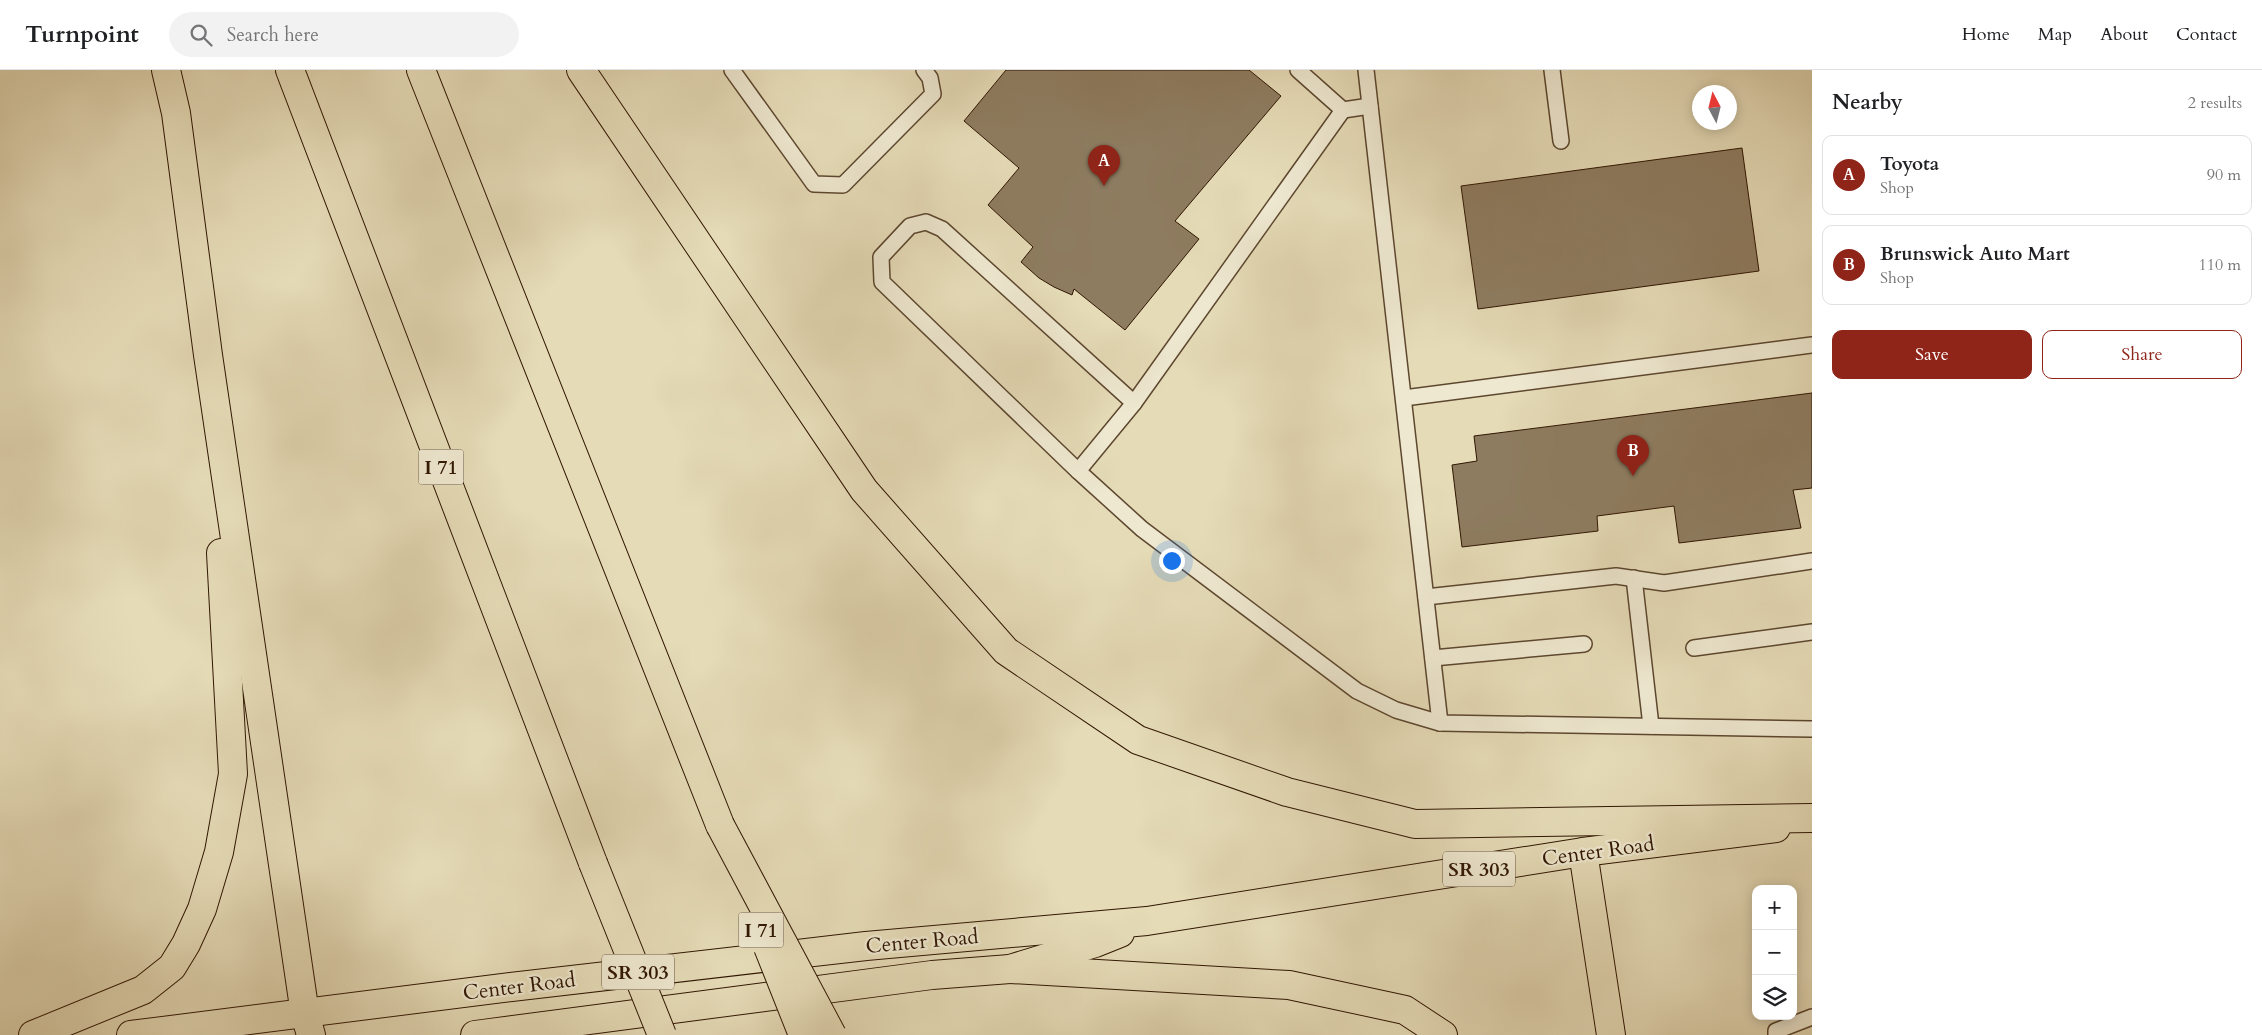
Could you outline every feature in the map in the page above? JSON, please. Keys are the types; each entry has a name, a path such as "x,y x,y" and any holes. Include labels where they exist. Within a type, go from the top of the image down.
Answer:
{"main road":[{"path":"166,70 176,114 208,355 308,1025"},
{"name":"I 71","path":"290,70 593,864 662,1035"},
{"name":"I 71","path":"421,70 803,1035"},
{"path":"581,70 864,490 1006,651 1138,740 1287,792 1416,824 1812,818"},
{"path":"33,1035 143,990 172,967 186,944 202,909 219,852 233,774 231,714 208,355"},
{"name":"Center Road","path":"131,1035 308,1025 511,986 866,946 1147,922 1583,852 1812,824"},
{"path":"720,825 832,1035"},
{"path":"1583,852 1611,1035"},
{"name":"Center Road","path":"475,1035 932,975 1010,969 1095,943 1147,922"},
{"path":"1010,969 1289,985 1405,1010 1443,1035"}],"lane":[{"path":"732,70 814,184 843,185 933,94 930,78 924,70"},
{"path":"1298,70 1343,110"},
{"path":"1366,70 1440,723"},
{"path":"1552,70 1561,141"},
{"path":"1078,471 1134,403 1343,110 1370,106"},
{"path":"1134,403 942,230 926,222 910,226 881,257 882,282 1078,471 1142,529 1357,691 1396,710 1440,723 1812,729"},
{"path":"1404,398 1812,345"},
{"path":"1426,597 1616,576 1664,583 1812,561"},
{"path":"1634,578 1651,726"},
{"path":"1694,648 1812,632"},
{"path":"1433,658 1584,644"},
{"path":"1776,1035 1776,1031 1812,1017"}],"building":[{"path":"1006,70 1249,70 1281,96 1175,221 1199,239 1125,330 1074,289 1072,295 1054,287 1039,278 1021,262 1033,247 988,205 1019,168 964,121"},
{"path":"1742,148 1759,271 1478,309 1461,186"},
{"path":"1812,393 1812,488 1793,490 1801,528 1679,543 1674,506 1597,516 1598,531 1462,547 1452,465 1477,461 1474,436"}],"place":[{"name":"Toyota","path":"1104,186"},
{"name":"Brunswick Auto Mart","path":"1633,476"}]}
